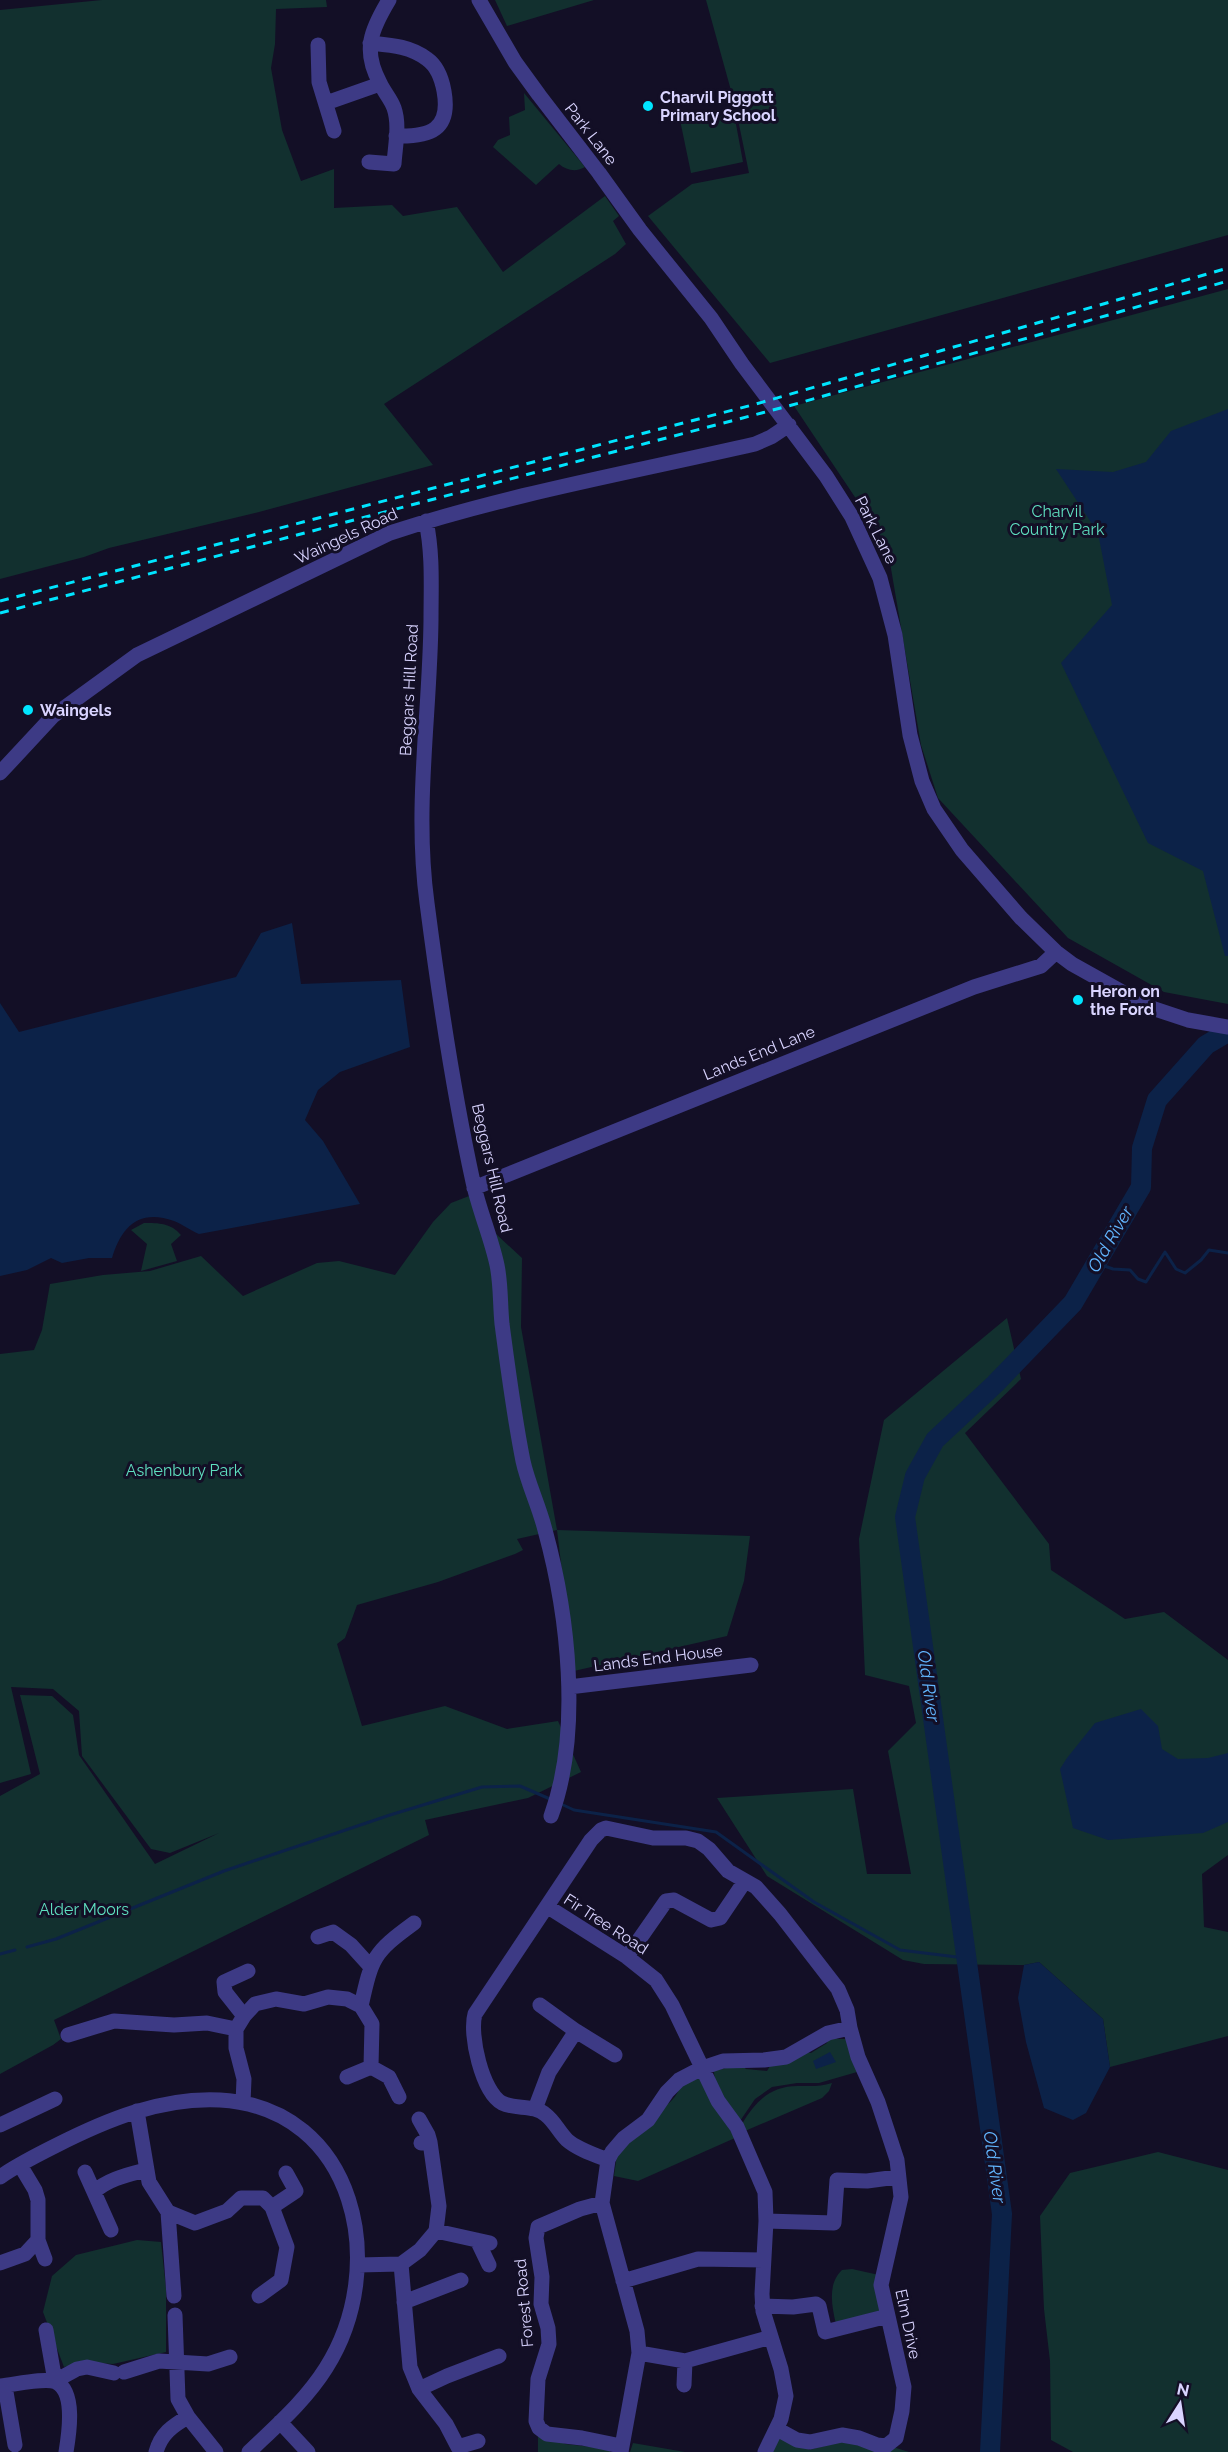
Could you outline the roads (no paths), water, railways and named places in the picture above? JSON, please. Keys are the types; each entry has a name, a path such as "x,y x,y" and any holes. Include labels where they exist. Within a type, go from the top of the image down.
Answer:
{"street":[{"path":"369,162 394,164 396,136 394,108 380,84 372,63 370,43 375,24 389,0"},
{"name":"Park Lane","path":"479,0 515,62 640,230 711,318 852,517 880,578 895,635 915,760 934,809 962,849 991,885 1056,952 1072,964 1149,1007 1188,1020 1228,1027"},
{"path":"370,43 397,45 428,59 440,76 446,111 444,121 440,126 416,137 396,136"},
{"path":"318,45 319,82 334,131"},
{"path":"326,103 380,84"},
{"name":"Waingels Road","path":"0,773 52,716 137,655 390,533 426,521 546,491 755,444 789,425"},
{"name":"Beggars Hill Road","path":"426,521 431,543 431,658 421,810 423,874 445,1033 474,1188 498,1267 502,1320 524,1463 545,1529 565,1620 569,1687 563,1770 551,1816"},
{"name":"Lands End Lane","path":"474,1188 965,990 1041,966 1056,952"},
{"name":"Lands End House","path":"569,1687 751,1665"},
{"name":"Fir Tree Road","path":"766,2221 765,2192 737,2127 718,2101 663,1989 651,1975 548,1907 591,1840 601,1830 606,1828 653,1838 686,1838 698,1841 722,1866 765,1895 835,1984 847,2010 850,2028"},
{"path":"627,1958 666,1901 674,1900 711,1920 716,1920 720,1918 745,1881"},
{"path":"548,1907 475,2014 472,2027 475,2046 491,2092 505,2104 518,2108 535,2109 546,2114 568,2141 608,2160"},
{"path":"361,2006 370,1966 384,1945 414,1923"},
{"path":"318,1938 333,1932 351,1945 370,1966"},
{"path":"240,2023 220,1978 248,1971"},
{"path":"243,2103 244,2079 236,2048 240,2023 255,2004 276,1999 304,2004 328,1997 347,1999 361,2006 372,2024 371,2067"},
{"path":"540,2005 615,2055"},
{"path":"68,2035 114,2021 175,2032 207,2023 240,2023"},
{"path":"602,2203 608,2160 624,2138 648,2120 672,2085 702,2068 723,2061 786,2057 828,2032 850,2028"},
{"name":"Elm Drive","path":"777,2429 797,2440 810,2442 842,2435 881,2446 894,2441 898,2432 904,2393 881,2285 901,2197 897,2177 897,2160 878,2102 858,2057 850,2028"},
{"path":"535,2109 549,2072 576,2031"},
{"path":"347,2077 371,2067"},
{"path":"371,2067 389,2077 399,2097"},
{"path":"0,2125 40,2113 55,2099"},
{"path":"0,2177 94,2127 137,2111 188,2101 219,2100 243,2103 266,2111 289,2122 326,2155 341,2179 356,2224 358,2265 351,2311 331,2359 311,2388 249,2452"},
{"path":"137,2111 149,2182 168,2212 174,2296"},
{"path":"358,2265 401,2264 420,2250 436,2231 439,2206 439,2166 425,2143 428,2135 419,2119"},
{"path":"20,2165 38,2200 38,2240 45,2259"},
{"path":"94,2192 124,2175 146,2170"},
{"path":"85,2172 111,2230"},
{"path":"272,2207 300,2195 286,2173"},
{"path":"765,2452 784,2411 785,2388 762,2306 766,2221 834,2223 837,2181 867,2181 897,2177"},
{"path":"168,2212 195,2223 227,2211 241,2198 263,2198 272,2207 294,2246 282,2280 260,2296"},
{"name":"Forest Road","path":"602,2203 637,2331 639,2353 621,2449 582,2438 547,2434 539,2428 536,2421 538,2379 549,2344 548,2328 541,2304 542,2277 536,2238 538,2227 580,2209 602,2203"},
{"path":"436,2231 477,2237 489,2265"},
{"path":"0,2263 26,2254 38,2240"},
{"path":"623,2281 698,2259 764,2260"},
{"path":"401,2264 410,2367 419,2389 446,2424 451,2449 477,2441"},
{"path":"404,2302 461,2280"},
{"path":"762,2306 793,2307 816,2304 819,2306 825,2332 888,2316"},
{"path":"174,2315 178,2398 188,2417 216,2452"},
{"path":"46,2330 55,2381 63,2388 69,2403 70,2427 66,2452"},
{"path":"639,2353 685,2361 771,2337"},
{"path":"419,2389 443,2371 499,2356"},
{"path":"15,2445 2,2386 44,2380 55,2381 77,2369 87,2367 119,2372 159,2361 208,2364 230,2357"},
{"path":"684,2385 685,2361"},
{"path":"156,2452 159,2441 170,2427 188,2417"},
{"path":"280,2422 308,2452"}],"water":[{"name":"Charvil Country Park","path":"1228,409 1228,956 1225,956 1203,871 1148,843 1061,663 1112,605 1098,533 1056,469 1113,472 1146,462 1171,431"},
{"path":"292,923 301,984 401,980 410,1047 340,1072 318,1090 305,1120 323,1141 360,1204 199,1234 174,1221 150,1217 133,1223 126,1230 112,1258 89,1258 62,1263 51,1258 27,1270 0,1276 0,1003 19,1032 236,977 261,933"},
{"path":"1141,1709 1158,1726 1162,1749 1178,1759 1208,1758 1228,1753 1228,1822 1203,1833 1108,1840 1073,1828 1060,1769 1095,1723"},
{"path":"1039,1962 1103,2019 1110,2067 1086,2113 1073,2120 1044,2108 1026,2042 1018,1998 1024,1965"},
{"path":"830,2052 836,2062 816,2069 813,2061"}],"waterway":[{"name":"Old River","path":"990,2452 1002,2214 905,1517 915,1476 935,1440 995,1384 1073,1303 1141,1187 1142,1148 1157,1100 1206,1045 1228,1032"},
{"path":"1096,1263 1113,1269 1130,1270 1138,1279 1146,1282 1165,1252 1176,1269 1185,1273 1209,1250 1228,1253"},
{"path":"27,1947 56,1939 224,1871 390,1815 482,1787 520,1786 550,1799"},
{"path":"561,1804 574,1810 716,1832 814,1902 900,1950 965,1958"},
{"path":"0,1954 15,1950"}],"railway":[{"path":"0,601 756,404 1228,268"},
{"path":"0,613 792,405 1228,281"}],"place":[{"name":"Charvil Piggott Primary School","path":"648,106"},
{"name":"Waingels","path":"28,710"},
{"name":"Heron on the Ford","path":"1078,1000"}],"park label":[{"name":"Ashenbury Park","path":"184,1470"},
{"name":"Alder Moors","path":"84,1909"}]}
